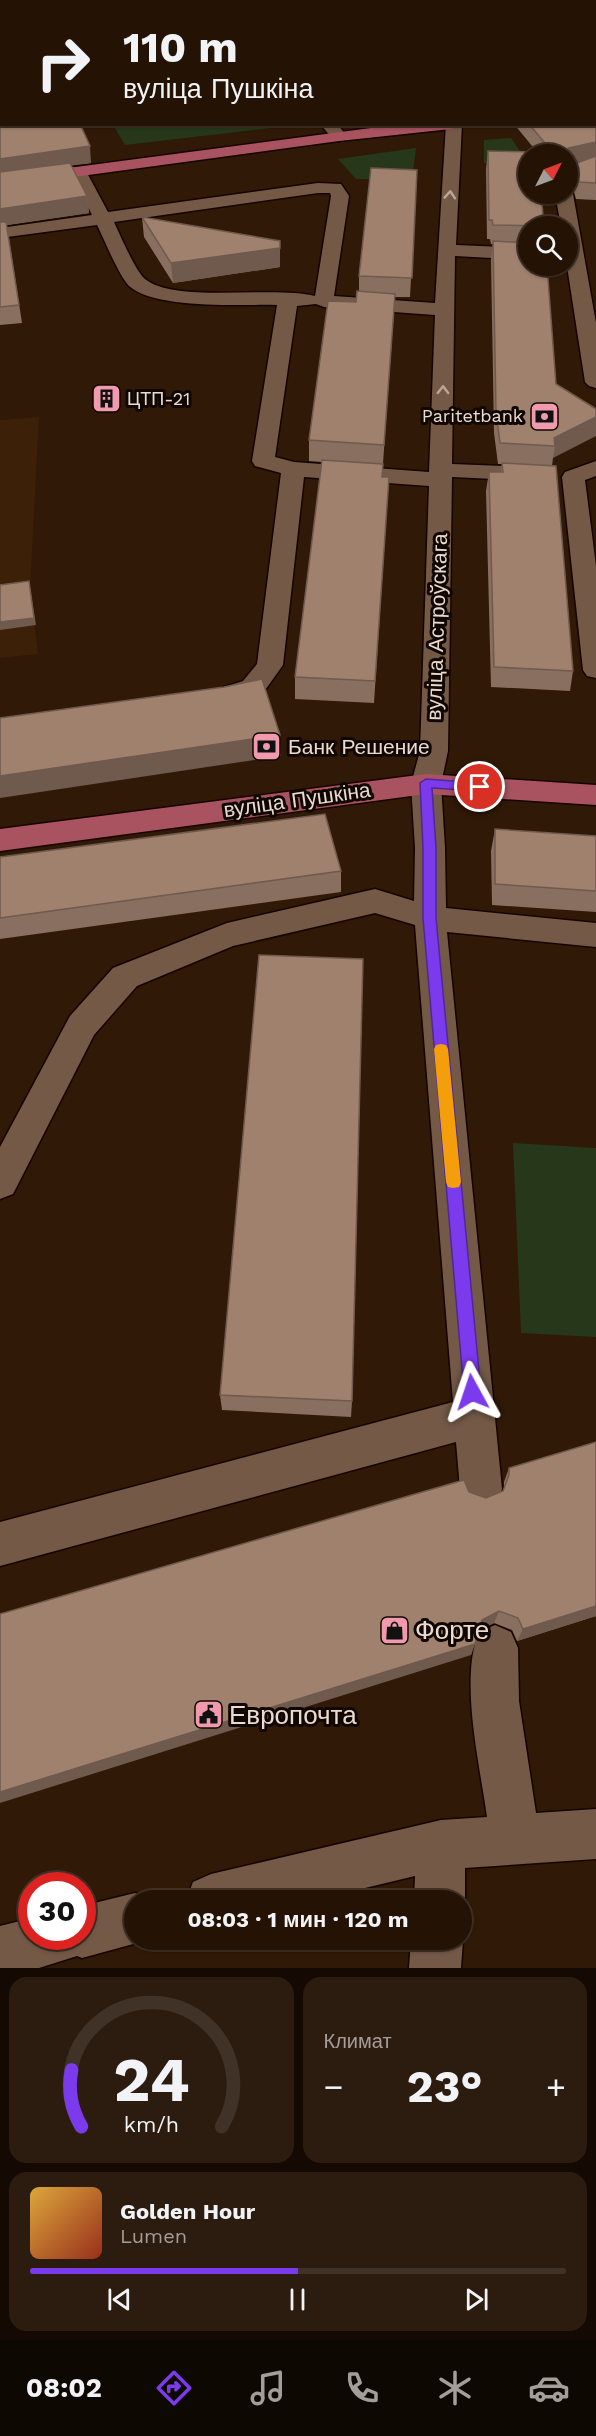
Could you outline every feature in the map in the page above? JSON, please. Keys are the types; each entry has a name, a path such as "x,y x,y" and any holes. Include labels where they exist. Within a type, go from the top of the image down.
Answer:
{"main road":[{"path":"0,182 334,130 413,126"},
{"name":"вуліца Пушкіна","path":"0,840 426,783 596,795"}],"street":[{"name":"вуліца Астроўскага","path":"453,126 444,310 434,751 426,783 430,848 430,918 481,1489"},
{"path":"78,171 135,281 150,291 183,297 324,301 444,310"},
{"path":"0,233 318,188 334,188 340,196 324,301"},
{"path":"446,250 518,254"},
{"path":"574,276 596,382"},
{"path":"288,300 263,461 293,469 441,475 585,472 596,669"},
{"path":"189,702 225,697 253,687 270,665 293,469"},
{"path":"0,1183 82,1026 125,977 227,935 375,901 430,918 596,935"},
{"path":"0,1544 474,1416"},
{"path":"495,1648 495,1701 515,1840"},
{"path":"253,1890 441,1845 596,1834"},
{"path":"439,1890 441,1845"},
{"path":"96,1929 124,1922"},
{"path":"0,1952 18,1947"},
{"path":"435,1968 436,1950"}],"shaded area":[{"path":"39,417 30,588 38,654 0,658 0,420"}],"green space":[{"path":"132,126 288,126 125,145 115,128"},
{"path":"511,138 518,148 518,164 484,163 484,140"},
{"path":"416,148 412,179 356,179 338,159"},
{"path":"513,1143 596,1148 596,1337 521,1333"}],"building":[{"path":"0,126 81,126 90,146 0,159"},
{"path":"531,126 596,126 596,142 578,146 578,144 546,144"},
{"path":"488,151 518,152 518,204 542,204 543,216 518,216 518,225 493,225 492,220 489,220"},
{"path":"596,156 596,183 579,182 578,163"},
{"path":"70,163 87,196 0,209 0,172"},
{"path":"371,168 417,170 412,278 359,276"},
{"path":"142,217 280,241 280,248 171,263"},
{"path":"0,222 6,222 19,305 0,307"},
{"path":"493,241 518,242 518,276 548,276 556,384 596,409 596,417 554,438 555,446 500,443 496,412"},
{"path":"357,291 395,294 384,445 309,440 328,301 356,302"},
{"path":"322,460 383,464 382,477 389,477 375,681 295,677"},
{"path":"502,463 556,466 573,671 494,667 489,472 503,472"},
{"path":"29,581 34,618 0,622 0,585"},
{"path":"262,679 280,735 0,776 0,718 224,687"},
{"path":"325,814 341,871 0,918 0,857"},
{"path":"495,829 596,836 596,891 495,884"},
{"path":"259,955 363,959 352,1401 220,1395"},
{"path":"596,1442 596,1606 523,1629 518,1618 499,1611 482,1620 475,1644 0,1792 0,1614 464,1480 469,1492 486,1498 503,1491 509,1468"}],"slow traffic":[{"path":"441,1049 453,1182"}],"place":[{"name":"ЦТП-21","path":"106,399"},
{"name":"Paritetbank","path":"544,416"},
{"name":"Банк Решение","path":"267,747"},
{"name":"Форте","path":"394,1630"},
{"name":"Европочта","path":"208,1715"}],"route":[{"path":"472,1392 430,918 430,848 426,783 480,787"}]}
